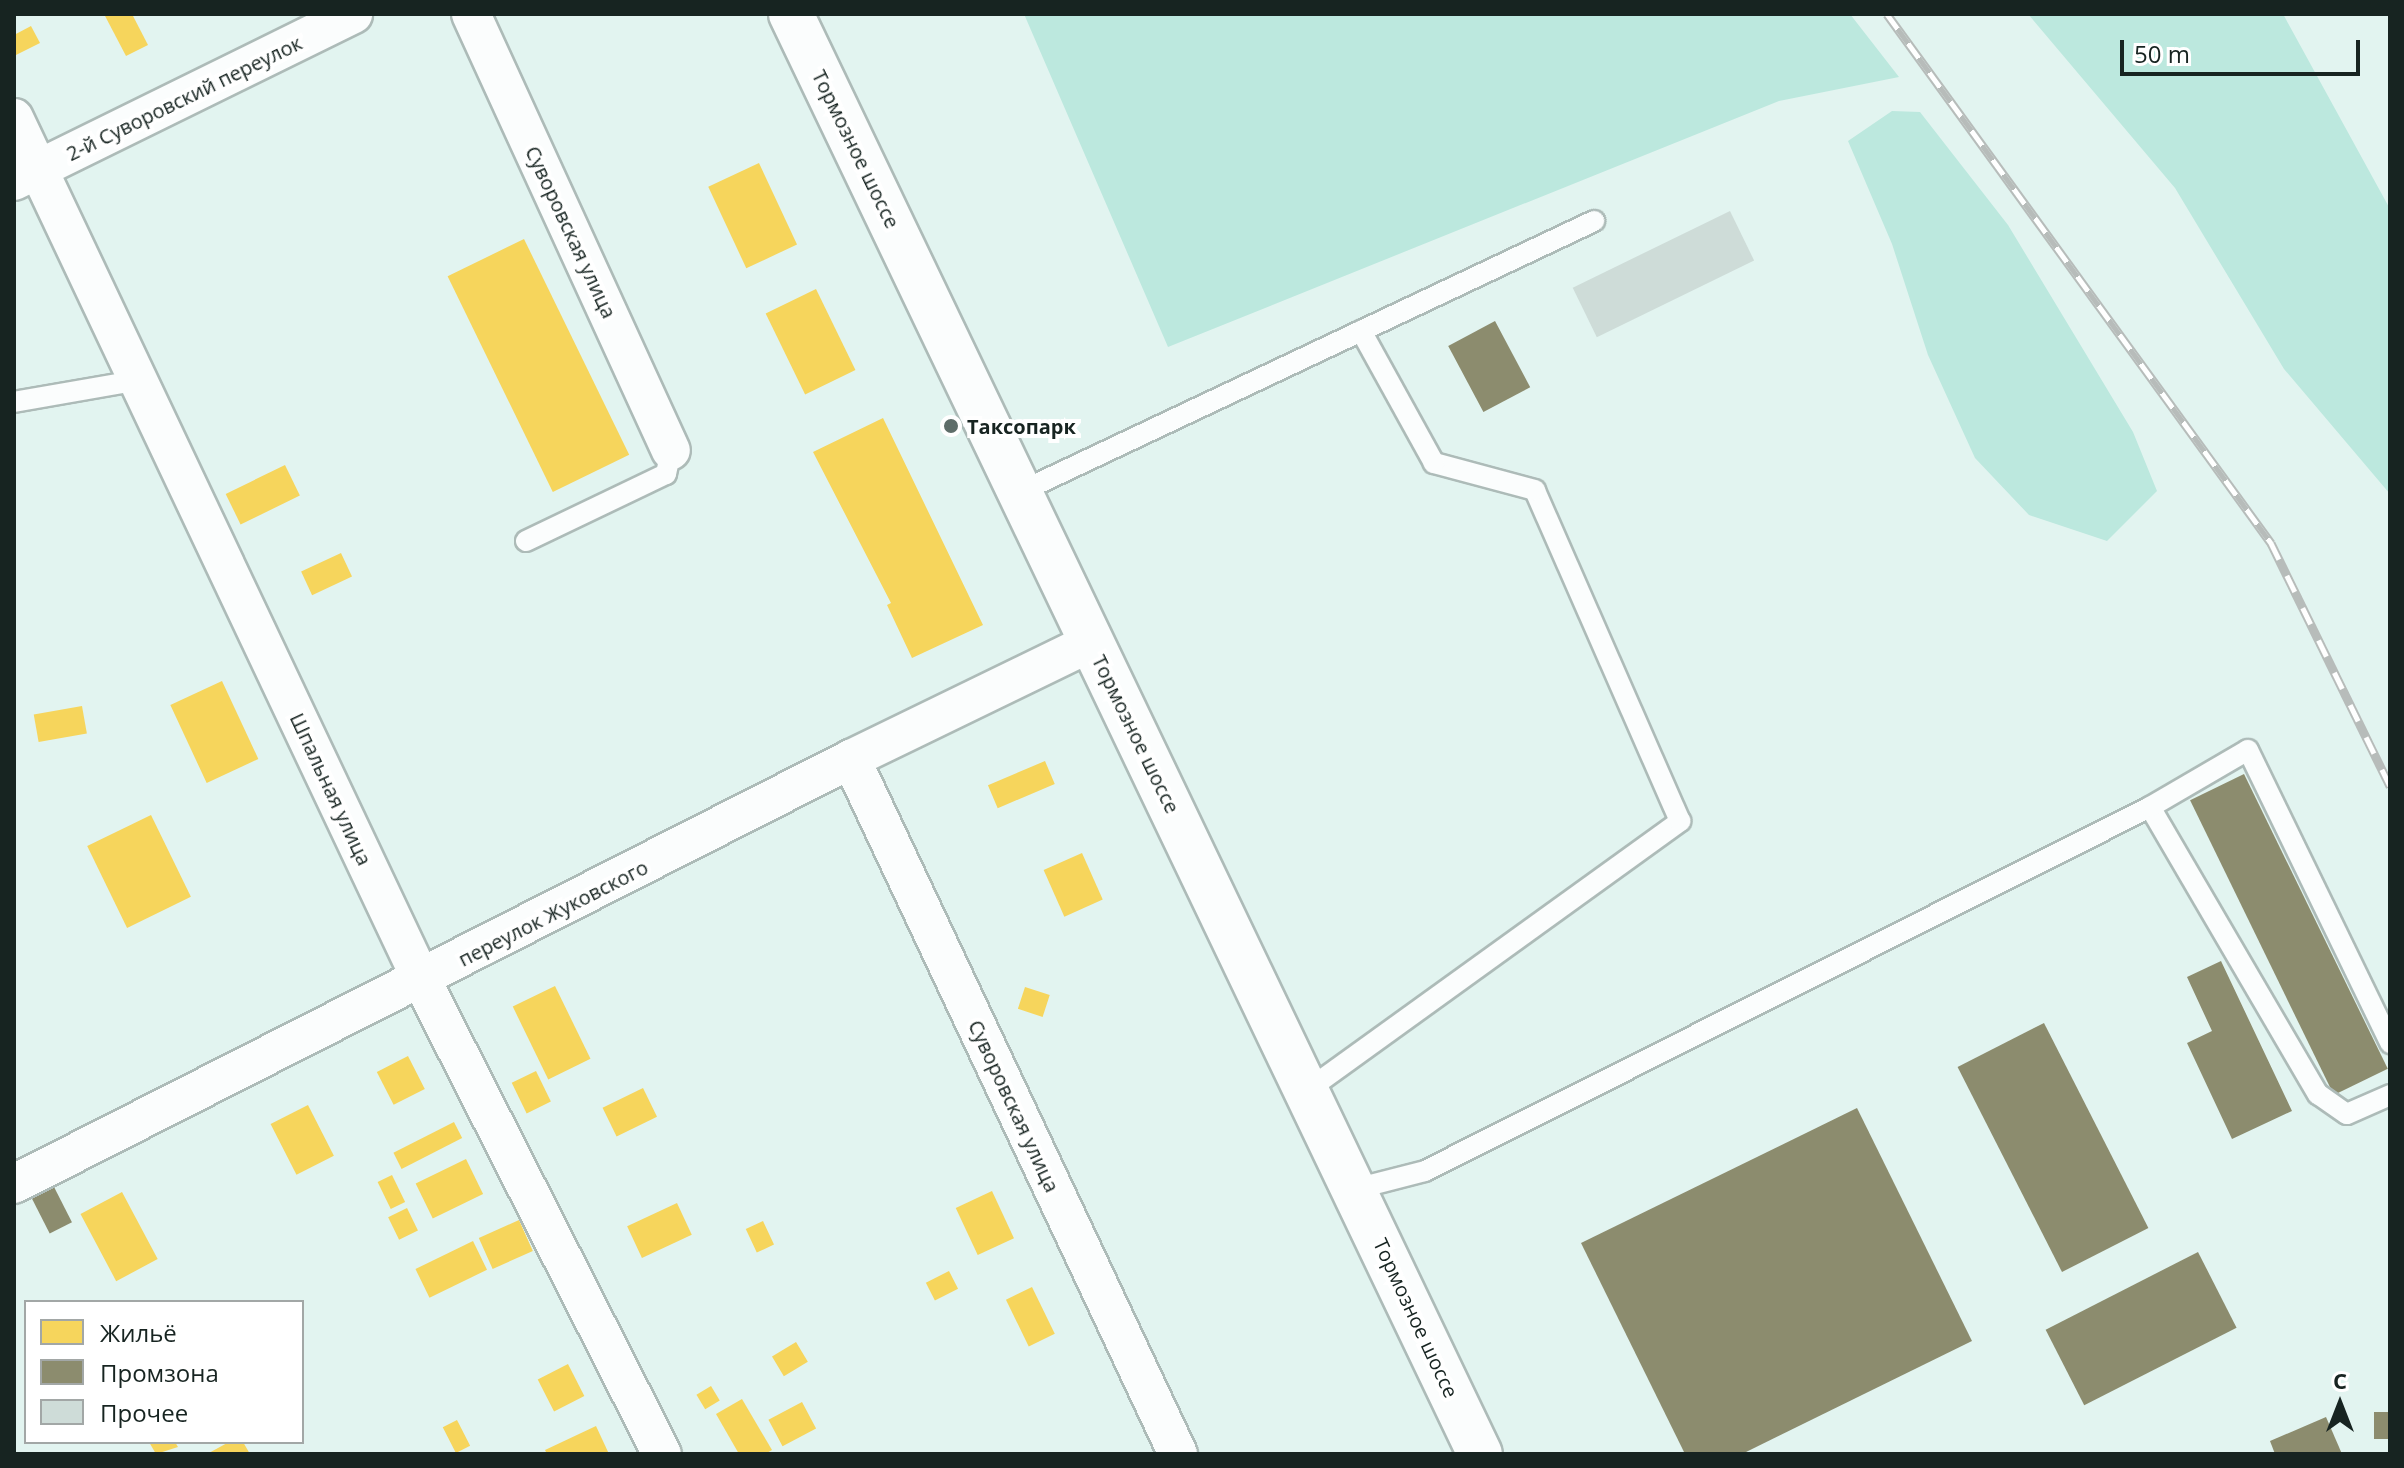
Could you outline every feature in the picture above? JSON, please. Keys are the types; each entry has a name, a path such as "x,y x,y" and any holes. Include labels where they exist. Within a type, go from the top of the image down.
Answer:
{"street":[{"name":"2-й Суворовский переулок","path":"27,175 353,14"},
{"name":"Суворовская улица","path":"471,14 671,450"},
{"name":"Тормозное шоссе","path":"791,14 1309,1089 1480,1454"},
{"name":"Шпальная улица","path":"14,118 27,175 140,380 422,981 662,1454"},
{"name":"переулок Жуковского","path":"14,1184 422,981 851,759 1092,642"},
{"name":"Суворовская улица","path":"851,759 1178,1454"}],"lane":[{"path":"1020,492 1594,221"},
{"path":"1309,1089 1680,821 1535,490 1434,463 1361,331"},
{"path":"14,402 140,380"},
{"path":"526,541 666,474 671,450"},
{"path":"1355,1189 1425,1171 2150,807 2248,750 2390,1043"},
{"path":"2150,807 2318,1094 2347,1114 2390,1095"}],"green space":[{"path":"1024,14 1850,14 1899,77 1779,101 1168,347"},
{"path":"2028,14 2283,14 2390,209 2390,494 2284,369 2175,188"},
{"path":"1892,111 1920,112 2008,225 2133,432 2157,491 2107,541 2029,515 1975,458 1928,355 1892,244 1848,141"}],"building: Жильё":[{"path":"104,14 132,14 148,45 126,56"},
{"path":"31,26 40,43 14,56 14,35"},
{"path":"759,163 797,245 746,268 708,187"},
{"path":"524,239 629,455 553,492 448,276"},
{"path":"816,289 855,370 805,394 766,314"},
{"path":"883,418 983,625 912,658 887,605 891,603 813,452"},
{"path":"285,465 300,496 241,524 226,494"},
{"path":"341,553 352,577 312,595 301,572"},
{"path":"222,681 258,759 207,783 170,705"},
{"path":"82,706 87,734 39,742 34,715"},
{"path":"1045,761 1055,784 998,808 988,785"},
{"path":"151,815 191,897 127,928 87,846"},
{"path":"1082,853 1103,900 1064,917 1044,870"},
{"path":"555,986 591,1059 548,1079 513,1007"},
{"path":"1025,987 1050,995 1043,1017 1018,1009"},
{"path":"408,1056 425,1089 394,1105 377,1072"},
{"path":"536,1071 551,1102 527,1113 512,1083"},
{"path":"643,1088 657,1117 617,1136 603,1108"},
{"path":"308,1105 334,1156 296,1175 271,1124"},
{"path":"454,1122 462,1138 402,1169 393,1153"},
{"path":"466,1159 483,1194 433,1219 416,1184"},
{"path":"392,1175 405,1202 391,1209 378,1182"},
{"path":"992,1191 1014,1238 978,1255 956,1208"},
{"path":"122,1192 158,1259 116,1281 81,1214"},
{"path":"677,1203 692,1235 642,1258 627,1226"},
{"path":"407,1208 418,1230 399,1240 388,1217"},
{"path":"519,1220 533,1251 493,1269 479,1238"},
{"path":"763,1221 774,1245 757,1253 746,1229"},
{"path":"473,1241 487,1270 430,1298 415,1269"},
{"path":"949,1271 958,1289 935,1301 926,1283"},
{"path":"1032,1287 1055,1334 1029,1346 1006,1300"},
{"path":"796,1342 808,1362 784,1376 772,1356"},
{"path":"568,1364 584,1396 554,1412 538,1379"},
{"path":"711,1386 720,1401 705,1409 696,1395"},
{"path":"742,1399 772,1450 765,1454 739,1454 716,1414"},
{"path":"802,1402 816,1428 783,1446 768,1420"},
{"path":"457,1420 470,1446 456,1453 443,1427"},
{"path":"596,1426 609,1454 547,1454 545,1450"},
{"path":"150,1444 176,1444 178,1447 156,1454"},
{"path":"225,1444 244,1444 250,1454 207,1454"}],"building: Промзона":[{"path":"1495,321 1530,387 1483,412 1448,346"},
{"path":"2244,774 2388,1069 2334,1095 2190,800"},
{"path":"2221,961 2292,1111 2232,1139 2187,1043 2212,1031 2187,977"},
{"path":"2044,1023 2148,1228 2062,1272 1958,1067"},
{"path":"1857,1108 1972,1341 1742,1454 1685,1454 1581,1243"},
{"path":"52,1183 72,1222 50,1234 30,1194"},
{"path":"2198,1252 2237,1328 2084,1405 2046,1330"},
{"path":"2374,1412 2390,1412 2390,1439 2374,1439"},
{"path":"2326,1417 2342,1454 2275,1454 2270,1441"}],"building: Прочее":[{"path":"1730,211 1754,260 1597,337 1573,288"}],"railway":[{"path":"1887,14 2271,543 2390,786"}],"place":[{"name":"Таксопарк","path":"951,426"}]}
